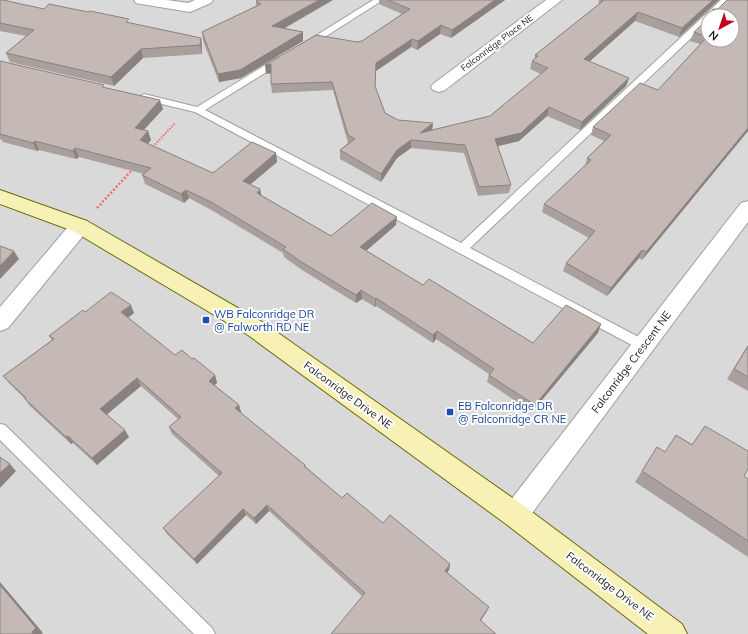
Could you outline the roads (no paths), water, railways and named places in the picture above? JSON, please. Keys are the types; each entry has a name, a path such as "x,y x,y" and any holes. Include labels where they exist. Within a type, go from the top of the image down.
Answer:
{"street":[{"path":"141,0 190,8 206,0"},
{"name":"Falconridge Place NE","path":"439,86 555,0"},
{"name":"Falconridge Drive NE","path":"0,197 80,226 256,329 515,515 672,634"},
{"name":"Falconridge Crescent NE","path":"515,515 748,208"},
{"path":"0,322 80,226"}],"lane":[{"path":"198,110 379,0"},
{"path":"718,8 726,0"},
{"path":"462,248 700,25"},
{"path":"137,96 198,110 462,248 643,346"},
{"path":"0,430 206,634"}],"place":[{"name":"WB Falconridge DR @ Falworth RD NE","path":"206,320"},
{"name":"EB Falconridge DR @ Falconridge CR NE","path":"450,412"}]}
